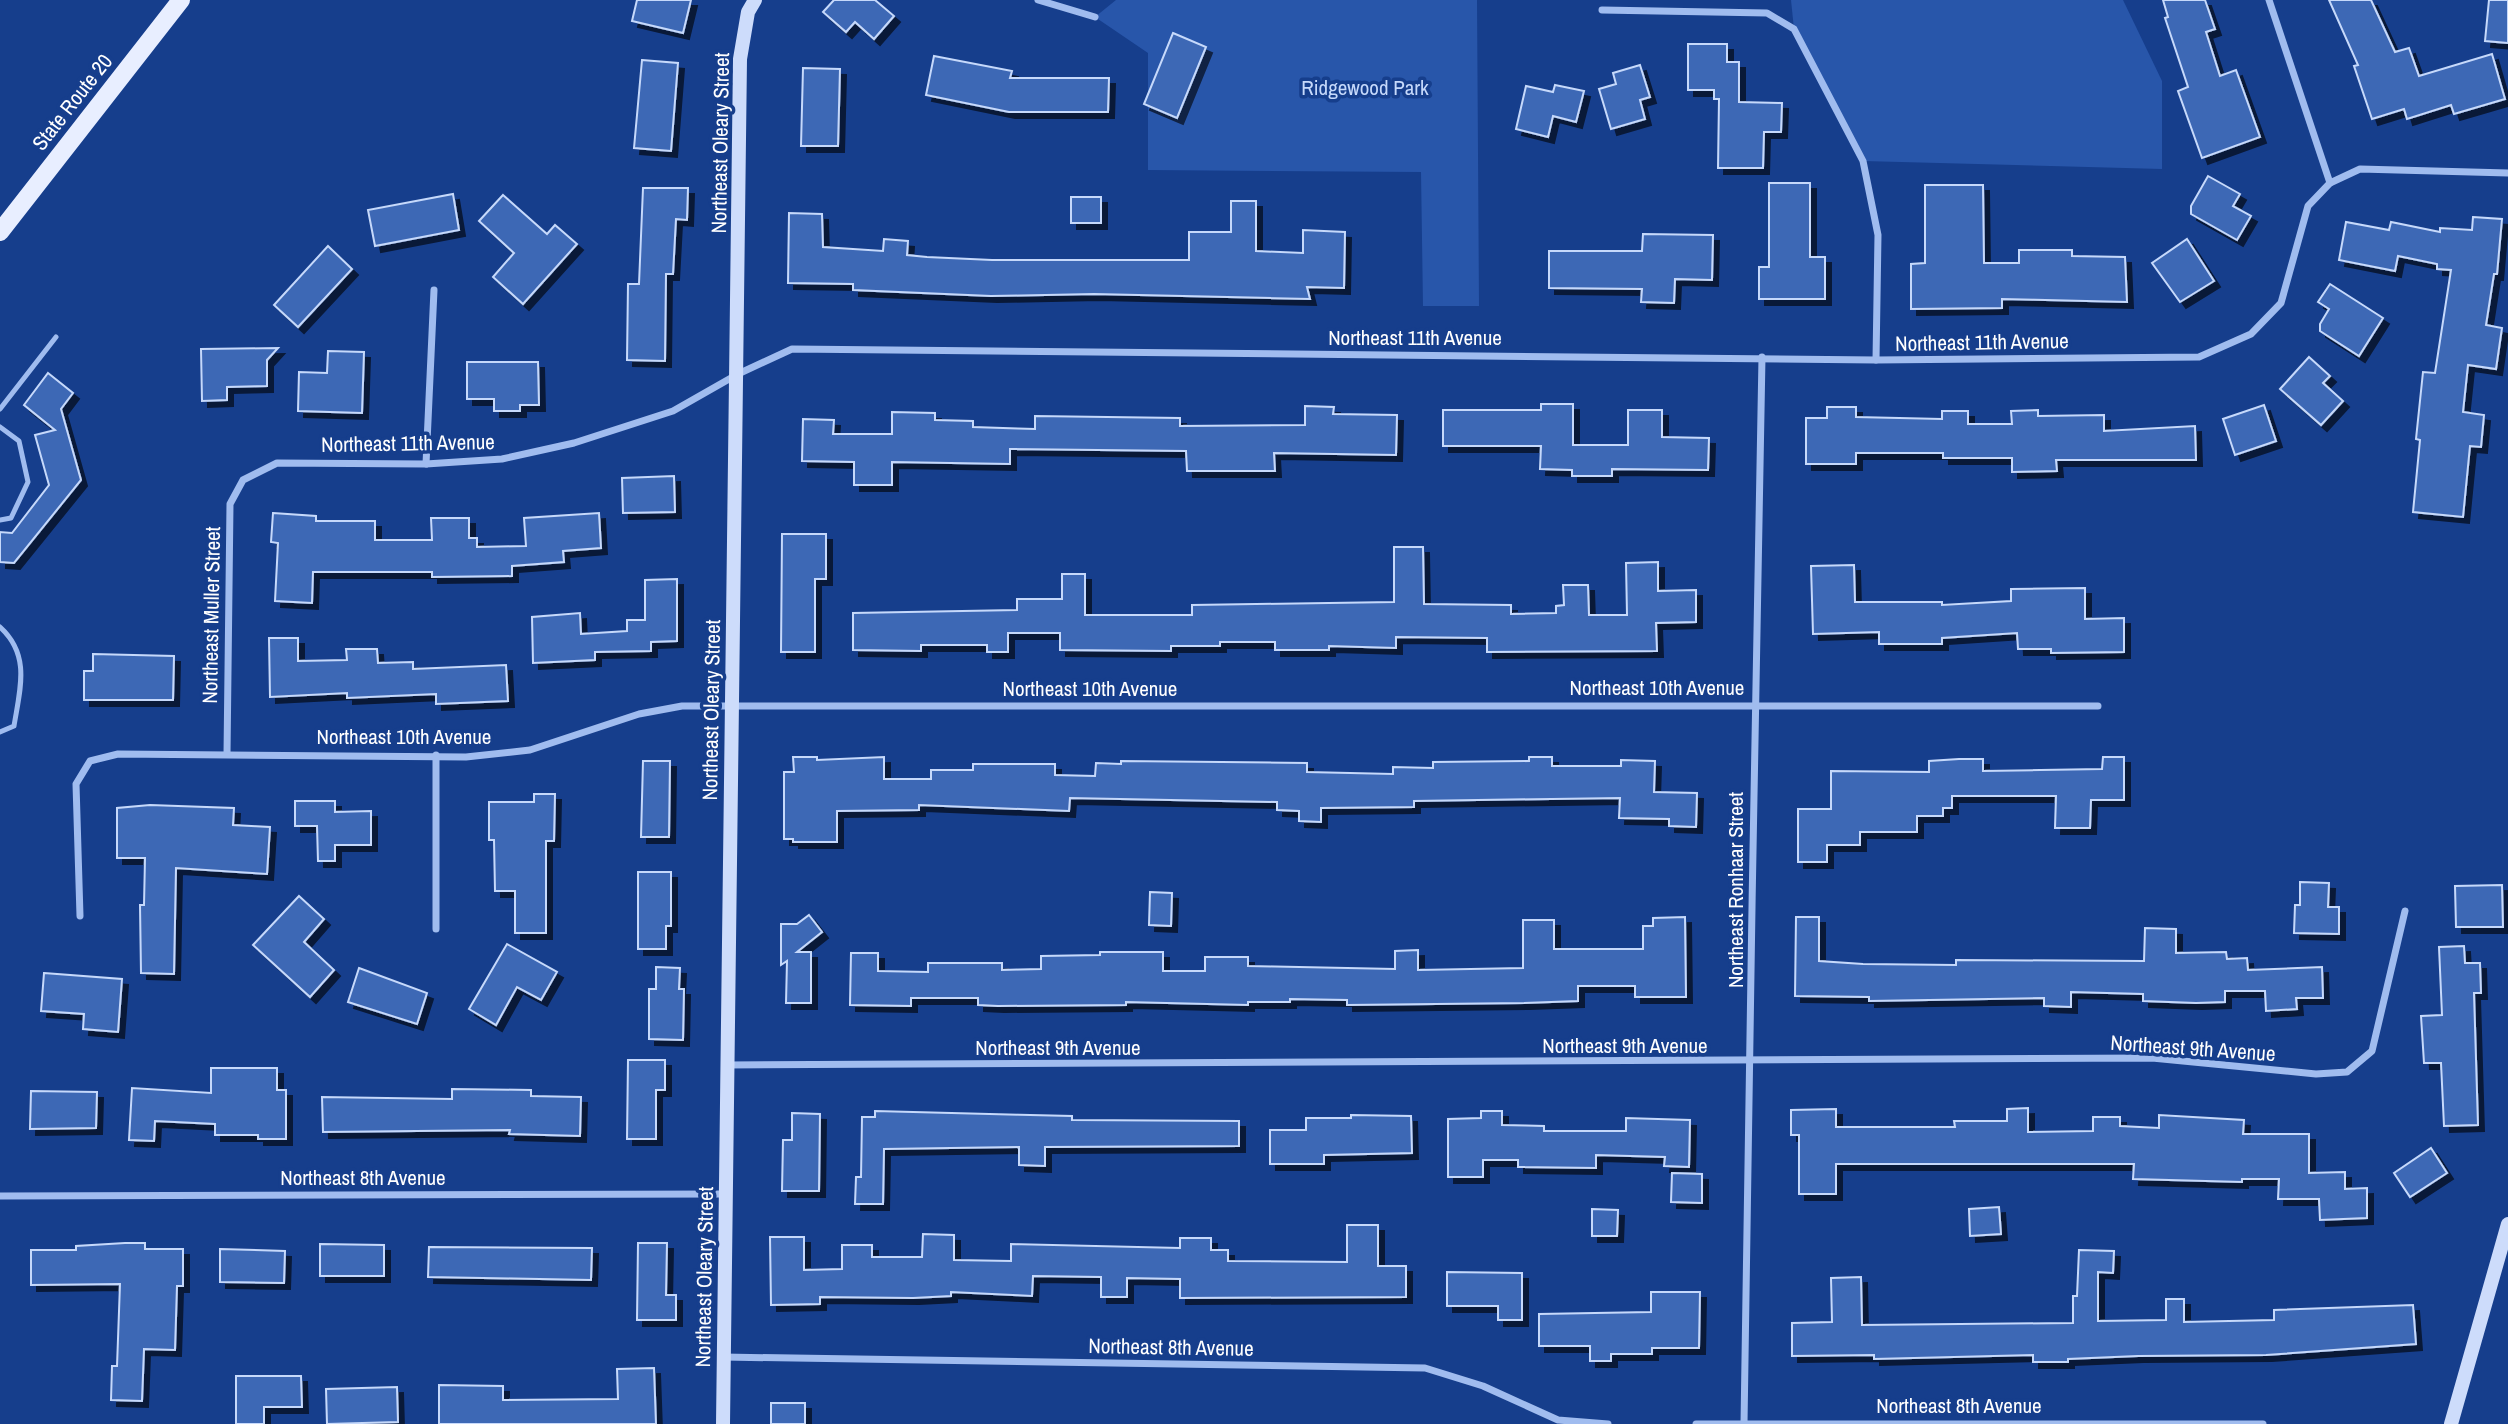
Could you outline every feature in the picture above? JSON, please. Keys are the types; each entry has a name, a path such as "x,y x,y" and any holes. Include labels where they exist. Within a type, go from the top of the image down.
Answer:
{"main road":[{"name":"State Route 20","path":"0,232 181,0"}],"street":[{"name":"Northeast Oleary Street","path":"723,1424 740,59 748,12 755,0"},
{"path":"1038,0 1095,18"},
{"path":"2269,0 2330,183"},
{"path":"1602,10 1767,13 1794,29 1863,161 1878,235 1876,360"},
{"name":"Northeast 11th Avenue","path":"243,480 277,463 426,464 502,459 574,443 673,411 738,374 792,349 1876,360 2199,357 2251,334 2281,303 2308,205 2330,183 2360,169 2508,173"},
{"path":"426,464 434,290"},
{"name":"Northeast Ronhaar Street","path":"1744,1423 1752,1062 1753,704 1762,357"},
{"name":"Northeast Muller Street","path":"227,754 230,505 243,480"},
{"name":"Northeast 10th Avenue","path":"80,916 76,784 90,761 118,754 466,757 530,750 639,714 682,706 2098,706"},
{"path":"436,755 436,929"},
{"name":"Northeast 9th Avenue","path":"726,1065 2152,1058 2316,1074 2347,1072 2372,1051 2405,911"},
{"name":"Northeast 8th Avenue","path":"0,1196 727,1194"},
{"path":"2451,1424 2508,1224"},
{"name":"Northeast 8th Avenue","path":"723,1357 1425,1368 1483,1386 1558,1420 1608,1424"},
{"name":"Northeast 8th Avenue","path":"1696,1424 2263,1424"}],"lane":[{"path":"0,409 56,337"},
{"path":"0,427 19,441 28,481 11,519 0,520"},
{"path":"0,627 15,641 22,676 14,726 0,733"}],"green space":[{"name":"Ridgewood Park","path":"1116,0 1477,0 1479,306 1423,306 1421,172 1148,170 1148,53 1095,17"},
{"path":"1791,0 2123,0 2162,81 2162,169 1863,161 1794,29"}],"building":[{"path":"637,0 691,0 683,33 632,21"},
{"path":"834,0 875,0 894,16 874,39 855,22 846,32 823,12"},
{"path":"2163,0 2205,0 2215,29 2206,32 2220,76 2236,70 2260,137 2202,158 2178,91 2188,87 2165,18 2168,17"},
{"path":"2329,0 2371,0 2395,52 2409,48 2419,76 2492,54 2505,99 2454,114 2451,105 2407,119 2404,109 2372,119 2354,66 2358,65"},
{"path":"2489,0 2508,0 2508,43 2485,41"},
{"path":"1173,33 1206,47 1177,118 1144,104"},
{"path":"1688,44 1727,44 1727,62 1739,62 1739,102 1782,103 1781,132 1764,132 1763,168 1718,168 1719,99 1714,99 1714,90 1688,90"},
{"path":"934,56 1012,71 1010,78 1109,78 1108,112 1009,112 926,95"},
{"path":"642,60 678,63 671,151 634,148"},
{"path":"1640,65 1650,97 1640,100 1645,119 1611,129 1599,89 1616,84 1613,73"},
{"path":"803,68 840,69 838,146 801,146"},
{"path":"1555,85 1584,91 1576,122 1553,116 1548,137 1516,129 1526,86 1553,92"},
{"path":"2208,176 2240,194 2233,206 2251,216 2237,240 2191,214 2191,206"},
{"path":"1769,183 1810,183 1810,257 1825,257 1825,299 1759,299 1759,267 1769,267"},
{"path":"1925,185 1983,185 1984,263 2019,263 2019,250 2072,250 2072,256 2125,257 2127,302 2002,299 2002,308 1911,309 1911,264 1925,263"},
{"path":"643,188 688,188 687,220 676,219 673,274 666,274 665,361 627,360 628,284 639,284"},
{"path":"453,194 459,230 375,246 368,210"},
{"path":"503,195 547,234 555,225 577,244 523,304 493,277 514,253 479,221"},
{"path":"1071,197 1101,197 1101,223 1071,223"},
{"path":"1231,201 1256,201 1256,251 1303,253 1303,230 1345,232 1344,288 1307,287 1310,299 1094,294 991,296 853,290 853,284 788,283 789,213 822,214 823,247 883,251 884,239 908,241 907,255 927,257 992,260 1189,260 1189,232 1231,232"},
{"path":"2473,217 2502,219 2497,274 2494,274 2486,325 2502,328 2496,369 2468,365 2463,412 2484,415 2481,447 2470,446 2463,517 2413,512 2420,440 2416,439 2423,372 2435,373 2451,270 2437,269 2437,264 2398,256 2395,271 2339,260 2346,222 2389,230 2391,222 2440,232 2440,228 2472,230"},
{"path":"1643,234 1713,235 1712,280 1675,279 1674,303 1641,302 1642,289 1549,288 1549,251 1642,251"},
{"path":"2187,239 2214,281 2180,302 2152,263"},
{"path":"328,246 352,269 298,327 274,305"},
{"path":"2330,284 2383,318 2359,356 2320,331 2320,324 2329,309 2318,302"},
{"path":"278,348 267,360 267,386 227,387 227,400 202,401 201,349"},
{"path":"328,351 364,352 362,413 298,411 299,372 327,373"},
{"path":"2309,357 2330,376 2323,383 2343,401 2321,425 2280,389"},
{"path":"467,362 538,362 539,405 520,405 520,411 494,411 494,399 467,399"},
{"path":"48,373 73,393 61,409 81,480 14,563 0,562 0,532 12,533 49,485 35,435 55,430 24,405"},
{"path":"1541,404 1573,404 1573,445 1628,445 1628,410 1662,410 1662,437 1709,438 1708,470 1612,469 1612,476 1572,476 1572,470 1540,469 1541,446 1443,446 1443,410 1541,410"},
{"path":"2264,405 2276,441 2235,455 2223,419"},
{"path":"1305,406 1334,407 1333,414 1397,415 1396,455 1274,453 1275,471 1187,471 1186,451 1010,449 1010,464 892,462 892,485 854,485 854,462 802,461 803,419 834,420 833,434 892,434 892,412 935,413 935,420 973,421 973,427 1035,429 1035,416 1180,418 1180,426 1305,425"},
{"path":"1827,407 1856,407 1856,417 1942,419 1942,411 1968,411 1968,424 2012,424 2011,411 2038,410 2038,416 2104,415 2104,431 2195,426 2196,460 2056,460 2057,471 2012,472 2012,458 1943,458 1943,453 1856,453 1856,464 1806,464 1806,418 1827,418"},
{"path":"674,476 675,512 623,513 622,478"},
{"path":"273,513 316,516 316,521 375,521 375,540 432,540 431,518 469,518 469,538 477,538 477,547 526,546 524,518 599,513 601,548 563,551 564,562 512,566 512,576 432,577 432,572 313,572 312,603 275,601 278,543 271,542"},
{"path":"782,534 826,534 826,579 815,579 815,652 781,652"},
{"path":"1394,547 1423,547 1424,604 1511,605 1511,614 1556,613 1556,606 1564,605 1563,585 1588,585 1589,615 1627,615 1626,563 1658,562 1658,591 1696,590 1696,622 1656,623 1657,651 1487,652 1487,638 1396,637 1396,648 1329,646 1329,650 1275,650 1275,642 1220,642 1220,646 1171,646 1171,651 1060,650 1060,633 1008,633 1008,652 987,652 987,645 921,645 921,651 853,650 853,613 1017,610 1017,599 1062,599 1062,574 1085,574 1085,615 1192,615 1192,605 1394,602"},
{"path":"1854,565 1855,602 1942,602 1942,605 2011,601 2011,589 2085,588 2085,619 2124,618 2124,652 2051,653 2051,649 2018,649 2017,633 1942,638 1942,644 1879,644 1879,632 1813,634 1811,566"},
{"path":"677,579 677,641 651,642 651,651 595,652 595,660 533,663 532,617 580,613 581,634 627,631 627,620 645,620 645,580"},
{"path":"269,638 298,638 298,661 347,660 346,649 377,649 378,663 413,662 413,669 506,665 508,701 436,704 436,694 347,698 347,693 270,697"},
{"path":"93,654 174,656 173,700 84,700 84,671 93,671"},
{"path":"793,757 817,757 817,760 884,757 884,779 931,779 931,770 973,770 973,764 1055,764 1055,775 1095,776 1096,763 1121,764 1121,761 1307,763 1307,772 1393,774 1393,767 1433,768 1433,762 1529,761 1529,757 1552,757 1552,766 1621,766 1621,760 1655,761 1654,792 1697,793 1696,827 1669,826 1669,819 1619,818 1620,798 1414,801 1414,807 1321,808 1321,822 1299,821 1299,811 1277,810 1277,802 1070,798 1069,811 919,805 919,810 837,811 837,842 793,842 793,839 784,839 784,772 794,772"},
{"path":"2103,757 2124,757 2124,800 2091,800 2090,828 2055,828 2056,796 1952,796 1952,808 1943,808 1943,816 1917,816 1917,832 1860,832 1860,845 1827,845 1827,862 1798,862 1798,809 1831,809 1831,771 1929,772 1929,761 1959,759 1983,759 1983,771 2102,769"},
{"path":"643,761 670,761 669,837 641,837"},
{"path":"534,794 555,794 554,841 546,841 546,933 515,933 515,891 495,891 494,840 489,840 489,802 534,802"},
{"path":"295,801 335,801 335,812 371,811 371,845 335,845 335,861 318,861 317,826 295,826"},
{"path":"150,805 234,808 233,825 270,827 267,874 176,868 174,974 141,973 140,905 144,905 145,858 117,858 117,808"},
{"path":"638,872 671,872 671,926 666,926 666,949 638,949"},
{"path":"2300,882 2329,883 2328,907 2339,907 2339,934 2294,933 2295,905 2300,905"},
{"path":"2502,885 2503,927 2456,927 2455,886"},
{"path":"1150,892 1172,893 1171,926 1149,925"},
{"path":"299,896 324,919 304,942 334,970 310,997 253,945"},
{"path":"809,915 822,932 797,952 811,952 811,1003 786,1003 787,961 781,965 781,924 797,924"},
{"path":"1685,917 1686,997 1635,997 1635,986 1578,986 1578,1001 1524,1003 1347,1005 1347,1000 1290,999 1290,1002 1248,1002 1248,1005 1126,1002 1126,1005 998,1006 978,1005 978,998 911,998 911,1006 850,1005 851,953 878,953 878,971 928,972 928,963 1002,963 1002,970 1041,969 1041,956 1100,955 1100,952 1163,952 1163,971 1205,971 1205,957 1248,957 1248,966 1395,969 1395,951 1418,950 1418,970 1523,968 1523,920 1554,920 1554,949 1643,949 1643,926 1653,926 1653,918"},
{"path":"1796,917 1819,917 1819,961 1863,964 1956,965 1956,960 2144,961 2145,928 2176,929 2176,953 2226,952 2227,959 2247,958 2248,970 2322,967 2323,998 2296,998 2297,1009 2266,1011 2265,991 2225,991 2225,1002 2196,1003 2143,1001 2143,994 2071,992 2071,1007 2044,1006 2044,998 1869,1001 1869,997 1795,996"},
{"path":"507,944 557,972 541,1000 517,987 496,1025 469,1009"},
{"path":"2464,946 2465,963 2480,963 2481,993 2474,993 2478,1125 2444,1126 2441,1063 2424,1063 2421,1016 2442,1015 2439,947"},
{"path":"656,967 680,968 679,989 684,989 683,1040 649,1039 649,989 656,989"},
{"path":"359,968 427,993 417,1024 348,1002"},
{"path":"44,973 122,979 118,1032 83,1029 84,1014 41,1011"},
{"path":"628,1060 665,1060 665,1090 656,1090 656,1139 627,1139"},
{"path":"211,1068 277,1068 277,1090 286,1090 286,1139 258,1139 258,1135 215,1135 215,1124 155,1121 154,1141 129,1140 132,1088 211,1093"},
{"path":"452,1089 531,1090 531,1096 581,1097 580,1136 509,1134 510,1130 323,1132 322,1097 452,1099"},
{"path":"31,1091 97,1092 96,1128 30,1129"},
{"path":"2028,1108 2028,1132 2093,1131 2093,1117 2120,1117 2120,1126 2159,1128 2159,1115 2244,1120 2243,1134 2309,1134 2309,1173 2345,1172 2345,1189 2367,1188 2367,1218 2320,1220 2319,1199 2278,1199 2279,1179 2242,1179 2242,1182 2133,1179 2134,1164 1836,1164 1836,1194 1799,1194 1799,1135 1791,1135 1791,1110 1836,1109 1836,1127 1955,1127 1954,1121 2007,1121 2007,1109"},
{"path":"875,1111 1072,1116 1072,1120 1239,1121 1239,1146 1045,1147 1045,1166 1019,1165 1019,1147 884,1149 883,1204 855,1204 856,1177 861,1177 862,1117 875,1117"},
{"path":"1481,1111 1502,1111 1502,1125 1544,1126 1544,1131 1626,1131 1626,1118 1690,1120 1689,1167 1664,1166 1665,1157 1596,1155 1596,1168 1518,1167 1518,1160 1483,1160 1483,1177 1448,1177 1448,1119 1481,1118"},
{"path":"792,1113 820,1114 819,1191 782,1191 783,1140 792,1140"},
{"path":"1351,1115 1411,1116 1412,1153 1324,1155 1324,1164 1270,1164 1270,1130 1306,1130 1306,1118 1351,1118"},
{"path":"2431,1148 2447,1173 2410,1197 2394,1173"},
{"path":"1672,1173 1702,1174 1702,1203 1671,1202"},
{"path":"1999,1207 2001,1234 1970,1236 1969,1209"},
{"path":"1592,1209 1618,1210 1617,1236 1592,1236"},
{"path":"1347,1225 1378,1225 1378,1266 1406,1266 1406,1297 1180,1298 1180,1279 1127,1278 1127,1297 1101,1297 1101,1277 1033,1276 1032,1296 951,1292 951,1296 913,1298 820,1297 820,1304 771,1305 770,1237 804,1237 804,1270 842,1269 842,1245 872,1245 872,1257 922,1257 923,1234 954,1235 954,1260 1011,1261 1011,1244 1180,1248 1180,1238 1211,1238 1211,1250 1228,1250 1228,1261 1347,1262"},
{"path":"145,1243 145,1249 183,1249 183,1286 177,1286 175,1350 144,1349 142,1401 111,1400 112,1366 117,1366 120,1284 31,1285 31,1250 76,1250 76,1246"},
{"path":"638,1243 667,1243 666,1295 676,1295 676,1320 637,1320"},
{"path":"320,1244 384,1245 384,1276 320,1276"},
{"path":"429,1247 592,1248 591,1280 428,1277"},
{"path":"220,1249 285,1251 284,1283 220,1282"},
{"path":"2079,1250 2114,1251 2113,1273 2098,1272 2098,1321 2166,1320 2166,1299 2184,1299 2184,1322 2274,1320 2274,1310 2413,1305 2416,1344 2266,1355 2138,1356 2068,1359 2068,1362 2033,1362 2033,1355 1874,1359 1874,1355 1792,1356 1792,1323 1832,1322 1831,1278 1861,1277 1862,1325 2073,1323 2073,1296 2077,1296"},
{"path":"1447,1272 1522,1273 1522,1320 1498,1320 1498,1306 1447,1306"},
{"path":"1651,1292 1700,1292 1699,1348 1652,1348 1652,1354 1611,1354 1611,1361 1590,1361 1590,1346 1539,1346 1539,1314 1651,1312"},
{"path":"654,1368 656,1424 439,1424 439,1385 503,1386 503,1400 618,1399 617,1369"},
{"path":"236,1376 301,1376 302,1407 264,1407 264,1424 236,1424"},
{"path":"397,1387 398,1422 327,1424 326,1389"},
{"path":"771,1403 805,1403 805,1424 771,1424"}]}
